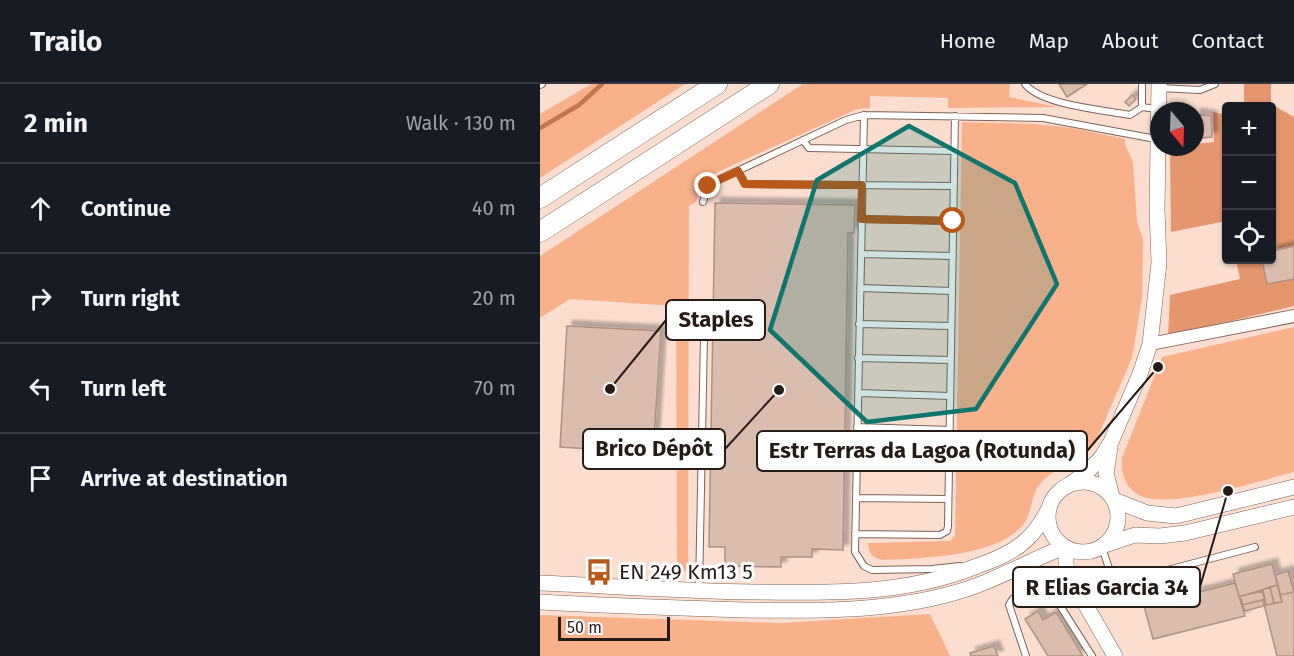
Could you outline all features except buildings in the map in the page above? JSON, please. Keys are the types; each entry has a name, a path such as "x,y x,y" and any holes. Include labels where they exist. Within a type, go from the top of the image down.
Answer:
{"highway":[{"path":"540,198 717,84"},
{"path":"540,232 769,84"}],"street":[{"path":"1158,86 1158,102"},
{"path":"540,583 699,591 802,593 884,590 916,585 958,574 1013,550 1035,531 1058,492 1088,471 1101,458 1111,442 1140,374 1150,344 1159,263 1157,156"},
{"path":"1150,344 1294,316"},
{"path":"1071,581 1076,565 1111,538 1118,520 1118,511 1106,473 1111,442"},
{"path":"1066,487 1084,482 1094,484 1102,488 1113,499 1147,513 1176,516 1294,487"},
{"path":"1049,508 1048,525 1051,533 1065,547 1078,552 1098,548 1135,535 1160,536 1185,533 1294,507"},
{"path":"540,602 635,608 764,610 862,608 920,601 951,594 982,584 1065,547"},
{"path":"1065,547 1066,565 1071,581 1115,656"},
{"path":"1021,565 1043,562 1057,567 1071,581"}],"lane":[{"path":"1025,84 1038,96 1057,102 1130,115 1142,106 1150,108"},
{"path":"1142,106 1143,84"},
{"path":"1158,86 1200,90 1215,84"},
{"path":"704,202 708,186 714,182 846,120 864,115 1043,117 1150,138"},
{"path":"864,115 855,552 859,561 872,570 932,569 990,561"},
{"path":"855,534 940,535 947,531 955,116"},
{"path":"803,140 809,148 954,151"},
{"path":"738,171 745,184 954,186"},
{"path":"861,219 953,221"},
{"path":"861,254 953,256"},
{"path":"860,288 952,291"},
{"path":"859,324 951,326"},
{"path":"699,591 704,336"},
{"path":"858,358 951,360"},
{"path":"858,393 950,396"},
{"path":"857,427 950,430"},
{"path":"856,463 949,465"},
{"path":"856,498 948,499"},
{"path":"1098,548 1114,584 1256,547"},
{"path":"1026,656 1009,605 1015,595 1038,587 1052,593 1092,656"}],"highlighted area":[{"path":"909,126 1015,183 1057,284 976,409 867,422 770,330 817,180"}],"shaded area":[{"path":"591,84 685,84 540,178 540,114"},
{"path":"803,84 1010,84 1009,97 1058,107 948,108 948,98 870,96 870,108 857,109 711,175 702,184 696,202 689,206 688,572 677,571 676,306 570,299 540,318 540,256"},
{"path":"1244,84 1271,84 1271,102 1244,102"},
{"path":"1276,107 1294,117 1294,306 1168,336 1170,295 1240,279 1237,264 1276,264"},
{"path":"1213,112 1222,114 1222,222 1171,232 1170,156 1204,156 1204,143 1214,142"},
{"path":"962,122 1033,124 1072,128 1125,139 1125,145 1133,162 1137,221 1143,240 1142,298 1132,358 1095,443 1090,450 1054,472 1041,483 1037,488 1026,520 1010,536 977,550 958,554 884,560 872,555 868,543 950,541 955,536"},
{"path":"1294,327 1294,472 1214,493 1169,499 1150,499 1137,494 1129,487 1124,478 1122,458 1162,357"},
{"path":"930,614 950,656 540,656 540,615 781,623"}],"waterway":[{"path":"540,128 579,105 602,84"}],"place":[{"name":"Estr Terras da Lagoa (Rotunda)","path":"1158,367"},
{"name":"Staples","path":"610,389"},
{"name":"Brico Dépôt","path":"779,390"},
{"name":"R Elias Garcia 34","path":"1228,491"},
{"name":"EN 249 Km13 5","path":"599,572"}],"route":[{"path":"708,186 738,171 745,184 862,185 861,219 953,221"}]}
